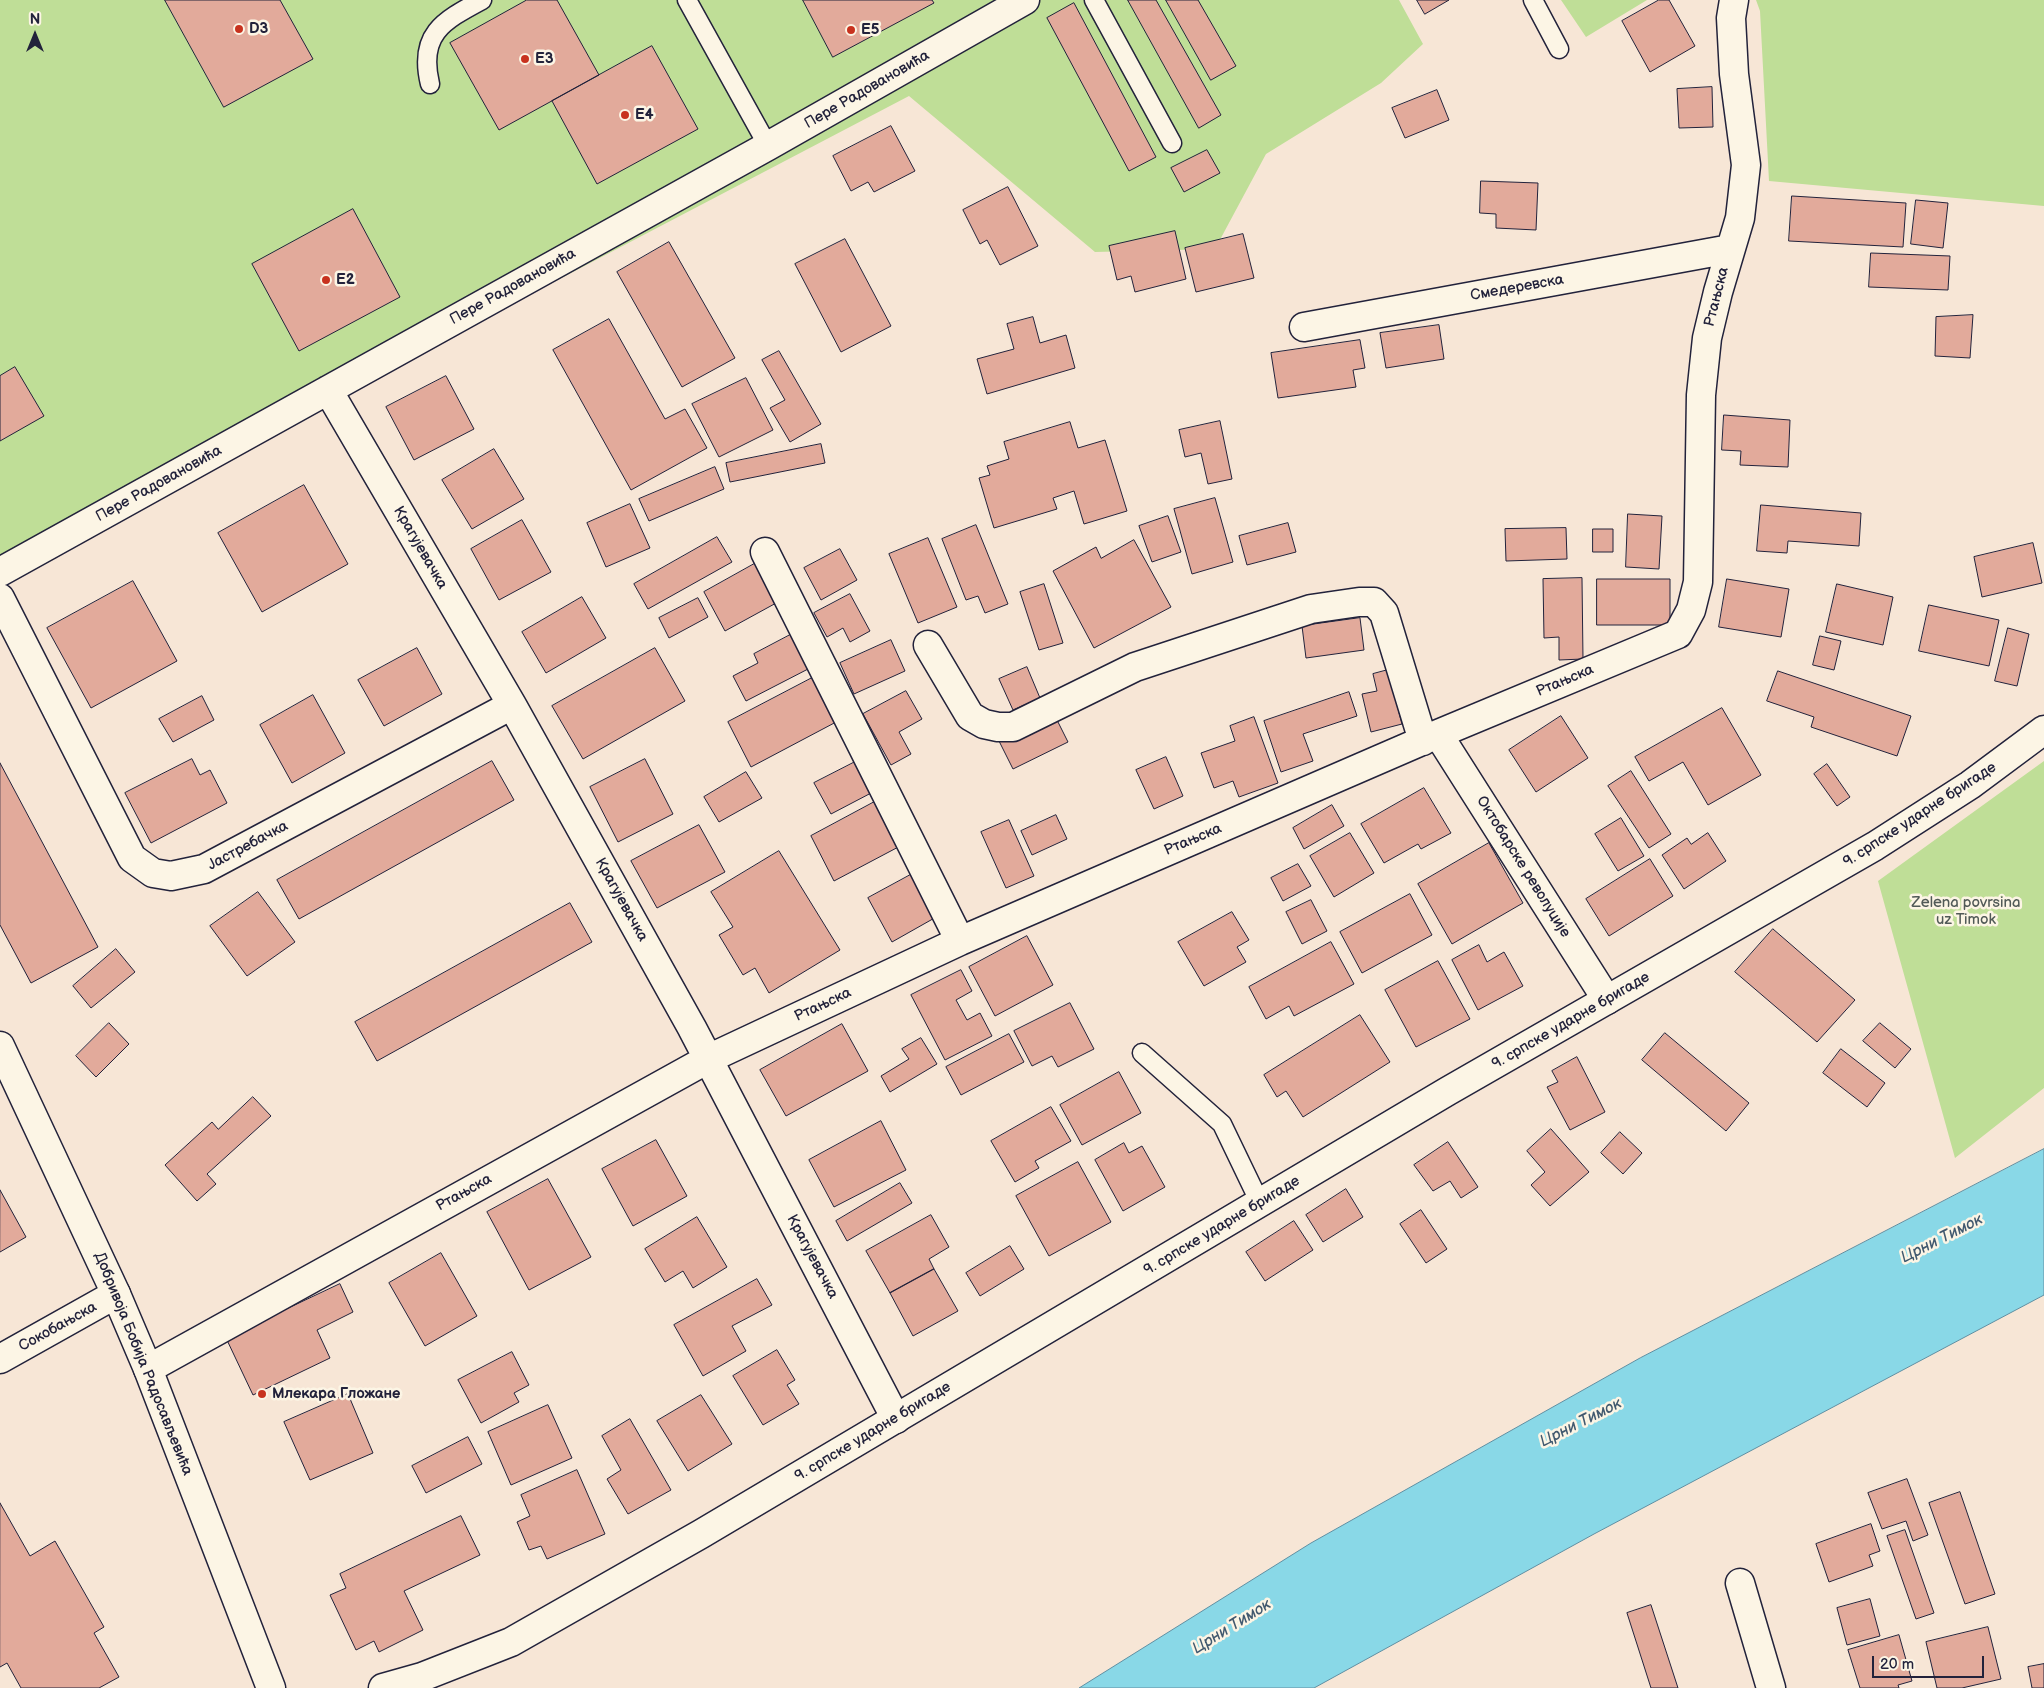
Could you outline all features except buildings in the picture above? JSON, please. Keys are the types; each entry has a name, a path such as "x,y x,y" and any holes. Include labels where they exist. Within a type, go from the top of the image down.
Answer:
{"street":[{"name":"Пере Радовановића","path":"0,572 768,146 1024,0"},
{"name":"Ртањска","path":"148,1369 708,1059 960,941 1430,738 1678,634 1691,610 1698,582 1701,395 1707,338 1740,218 1746,165 1734,74 1731,18 1734,0"},
{"name":"Смедеревска","path":"1304,327 1730,249"},
{"name":"Крагујевачка","path":"328,390 512,705 708,1059 896,1419"},
{"path":"765,552 960,941"},
{"name":"Јастребачка","path":"0,598 132,858 153,873 171,876 204,869 512,705"},
{"name":"Октобарске револуције","path":"928,645 970,716 984,724 998,727 1013,727 1135,667 1310,608 1374,602 1384,614 1430,738 1607,1000"},
{"name":"9. српске ударне бригаде","path":"383,1688 422,1677 511,1642 896,1419 1448,1091 1876,846 1970,785 2044,730"},
{"name":"Добривоја Бобија Радосављевића","path":"0,1046 116,1294 148,1369 271,1688"},
{"name":"Сокобањска","path":"3,1351 116,1294"},
{"path":"1740,1583 1770,1688"}],"lane":[{"path":"430,84 427,71 427,56 430,43 438,28 452,16 482,0"},
{"path":"687,0 768,146"},
{"path":"1094,0 1172,143"},
{"path":"1533,0 1558,49"},
{"path":"1142,1053 1222,1124 1260,1203"}],"green space":[{"path":"0,0 1399,0 1423,44 1381,83 1266,154 1215,249 1095,252 909,96 0,572"},
{"path":"1561,0 1647,0 1586,37"},
{"path":"1756,0 2044,0 2044,206 1769,181 1760,11"},
{"name":"Zelena povrsina uz Timok","path":"2044,761 2044,1088 1955,1158 1878,881"}],"water":[{"name":"Црни Тимок","path":"2044,1149 2044,1295 1594,1534 1314,1688 1079,1688 1311,1543 1640,1358"}],"place":[{"name":"D3","path":"239,29"},
{"name":"E5","path":"851,30"},
{"name":"E3","path":"525,59"},
{"name":"E4","path":"625,115"},
{"name":"E2","path":"326,280"},
{"name":"Млекара Гложане","path":"262,1394"}]}
